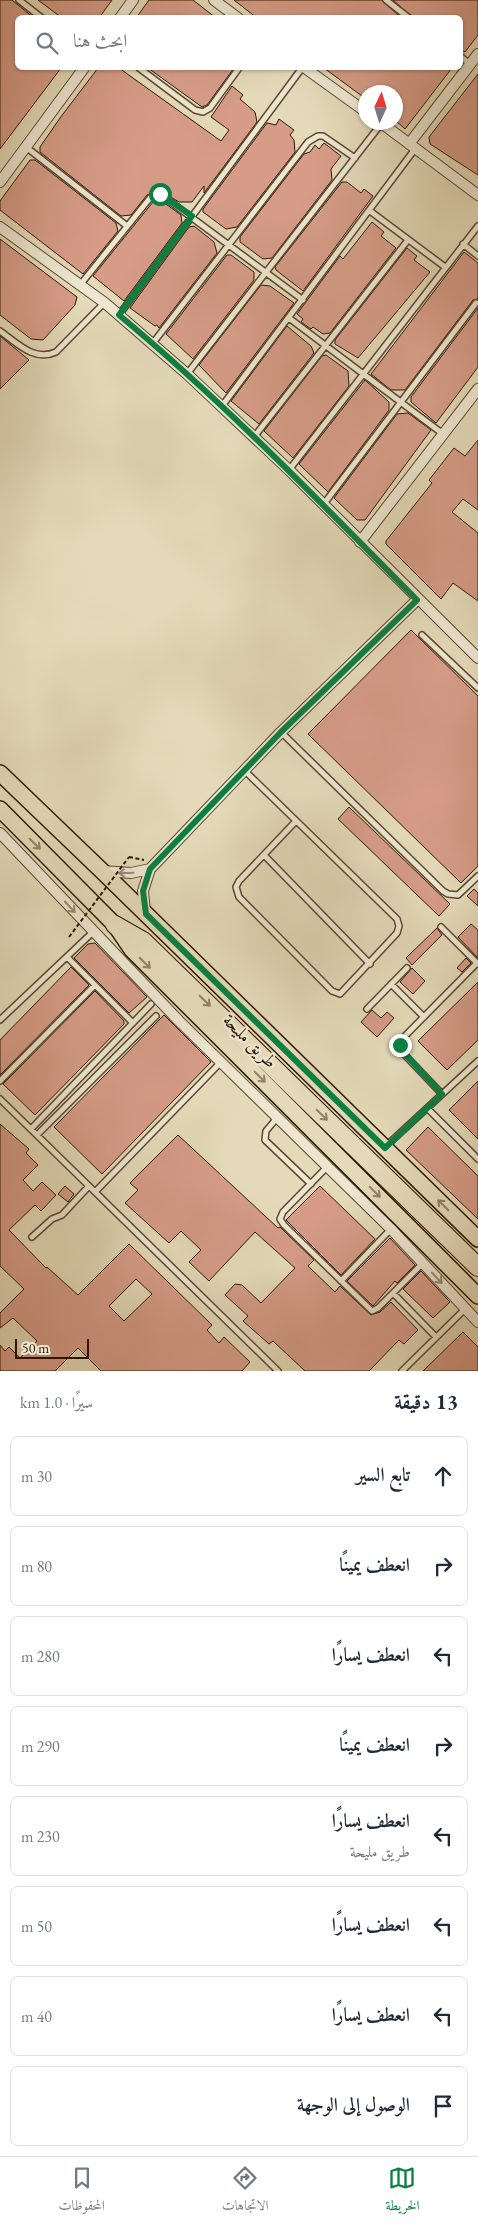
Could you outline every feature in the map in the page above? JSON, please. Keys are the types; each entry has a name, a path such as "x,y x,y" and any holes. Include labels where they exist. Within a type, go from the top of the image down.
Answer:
{"highway":[{"path":"115,926 143,941 478,1267"}],"main road":[{"name":"طريق مليحة","path":"0,774 102,871 478,1239"},
{"name":"طريق مليحة","path":"0,809 115,926 132,950 478,1296"}],"street":[{"path":"122,15 133,0"},
{"path":"214,0 234,15"},
{"path":"412,147 478,54"},
{"path":"0,182 83,70"},
{"path":"307,70 358,106"},
{"path":"389,130 478,195"},
{"path":"0,227 105,303 153,343 290,470 417,600 478,658"},
{"path":"360,542 478,389"},
{"path":"146,914 143,891 150,869 281,732 417,600"},
{"path":"0,833 93,932 221,1062 391,1229 478,1322"},
{"path":"102,871 131,873 150,869"}],"lane":[{"path":"19,0 38,15"},
{"path":"386,0 405,15"},
{"path":"463,58 470,64"},
{"path":"142,70 195,110 203,112 210,108 238,70"},
{"path":"119,315 302,70"},
{"path":"187,374 375,130"},
{"path":"153,343 312,138 318,136 328,138 354,158"},
{"path":"26,147 127,226"},
{"path":"221,407 370,212 412,147"},
{"path":"80,285 150,198 156,194 164,195 302,300"},
{"path":"370,212 445,267"},
{"path":"290,470 362,373 478,226"},
{"path":"254,437 408,240"},
{"path":"463,244 478,256"},
{"path":"0,331 33,355 48,356 56,352 105,303"},
{"path":"323,504 402,403 476,303"},
{"path":"289,318 443,434"},
{"path":"422,635 478,688"},
{"path":"281,732 443,891 448,894 458,895 478,876"},
{"path":"244,770 296,821 396,920 399,926 397,933 343,993 334,993 237,894 237,884 296,821"},
{"path":"264,855 370,964"},
{"path":"441,927 477,964 402,1040 400,1048 442,1094"},
{"path":"0,1020 93,932"},
{"path":"66,957 133,1023"},
{"path":"367,1009 407,968"},
{"path":"391,984 424,1017"},
{"path":"0,1081 95,985"},
{"path":"31,1129 152,1004"},
{"path":"37,1135 156,1016"},
{"path":"385,1148 478,1061"},
{"path":"95,1192 221,1062"},
{"path":"0,1099 278,1371"},
{"path":"427,1108 478,1159"},
{"path":"278,1118 266,1131 265,1140 311,1184"},
{"path":"327,1166 283,1212 282,1223 372,1311 378,1308 423,1263"},
{"path":"32,1237 52,1219 62,1215 88,1186"},
{"path":"341,1281 391,1229"},
{"path":"393,1293 436,1337"},
{"path":"402,1371 466,1308"}],"path":[{"path":"69,937 129,857"}],"building":[{"path":"0,0 12,0 30,15 15,15 15,70 59,70 0,149"},
{"path":"38,0 112,0 101,15 58,15"},
{"path":"149,0 193,0 212,15 138,15"},
{"path":"234,0 382,0 398,15 253,15"},
{"path":"393,0 478,0 478,35 465,52 463,51 463,15 410,15"},
{"path":"96,70 122,70 221,141 229,130 211,117 232,86 243,95 240,99 255,112 257,122 204,193 204,186 192,202 179,202 159,190 147,195 131,215 121,216 40,152 40,147"},
{"path":"151,70 233,70 207,105 202,107"},
{"path":"327,70 450,70 405,129 403,127 403,85 358,85 358,93"},
{"path":"478,74 478,175 430,144 429,137"},
{"path":"279,119 294,130 290,135 294,140 295,152 237,227 226,229 203,212 203,209 267,123 276,125"},
{"path":"324,143 341,156 331,169 332,180 272,258 263,259 240,242 240,237 304,154 310,152 315,145 319,149"},
{"path":"30,160 35,160 116,223 118,231 83,274 0,210 0,201"},
{"path":"342,182 347,182 361,193 364,189 373,196 303,291 276,270 275,267"},
{"path":"159,199 181,215 182,223 124,301 93,276 153,202"},
{"path":"372,222 384,232 381,236 396,248 330,333 323,334 313,327 311,329 301,322 303,319 297,314 340,256 343,259"},
{"path":"194,226 214,242 217,253 159,328 130,308 189,227"},
{"path":"0,239 77,297 75,305 43,340 31,339 0,315"},
{"path":"407,248 417,256 414,260 430,272 358,358 335,344 335,340"},
{"path":"464,252 478,263 478,299 473,300 405,390 391,390 371,374"},
{"path":"227,255 231,255 254,272 254,280 193,359 166,334"},
{"path":"261,285 270,286 294,303 226,393 199,365"},
{"path":"478,308 478,367 436,423 411,402 411,397"},
{"path":"287,326 311,346 314,353 259,424 231,401"},
{"path":"0,336 29,360 0,389"},
{"path":"326,355 348,371 349,386 293,458 264,431 322,356"},
{"path":"365,380 389,402 389,410 328,492 299,464"},
{"path":"408,413 431,430 365,520 357,520 334,498 397,414"},
{"path":"478,440 478,510 463,499 452,512 478,533 478,601 453,583 441,599 386,544 386,541 432,483 429,480 454,448 465,456"},
{"path":"411,630 478,696 478,866 461,883 308,734"},
{"path":"349,807 450,904 439,916 338,819"},
{"path":"474,889 478,893 478,906 467,896"},
{"path":"471,924 478,930 478,958 458,937"},
{"path":"437,928 442,935 412,965 406,958"},
{"path":"95,943 147,997 129,1013 74,958 88,944"},
{"path":"466,958 471,963 462,972 457,968"},
{"path":"71,967 89,985 0,1075 0,1040"},
{"path":"412,968 425,981 413,994 400,982"},
{"path":"478,982 478,1040 447,1070 418,1041"},
{"path":"95,991 124,1021 124,1024 35,1115 3,1084"},
{"path":"372,1010 381,1018 387,1012 394,1018 377,1037 361,1022"},
{"path":"164,1015 211,1062 102,1174 54,1127"},
{"path":"478,1081 478,1139 449,1110"},
{"path":"0,1124 29,1149 26,1153 38,1165 23,1180 33,1191 42,1182 56,1195 41,1211 35,1205 9,1230 46,1268 78,1295 129,1244 212,1325 207,1330 219,1343 224,1337 250,1362 242,1371 101,1371 78,1348 55,1371 0,1371 0,1345 5,1351 9,1347 20,1358 37,1341 13,1318 0,1328 0,1313 24,1289 0,1266","holes":["136,1279 152,1294 124,1321 109,1306"]},
{"path":"428,1127 478,1176 478,1219 406,1150"},
{"path":"178,1135 314,1260 308,1266 335,1292 340,1286 371,1315 380,1312 391,1302 418,1330 404,1344 399,1340 369,1371 305,1371 273,1341 269,1344 243,1321 248,1316 225,1295 235,1284 242,1285 261,1303 295,1268 255,1232 209,1281 189,1262 201,1250 181,1231 169,1243 125,1203 138,1190 130,1183"},
{"path":"65,1186 74,1194 68,1202 58,1194"},
{"path":"320,1186 375,1239 341,1275 286,1220"},
{"path":"390,1238 415,1265 397,1283 395,1281 373,1306 347,1281"},
{"path":"421,1271 450,1302 433,1318 403,1289"},
{"path":"463,1332 478,1347 478,1371 423,1371"}],"route":[{"path":"160,194 192,216 119,315 153,343 290,470 417,600 281,732 150,869 143,891 143,903 146,914 385,1148 442,1094 401,1050 400,1045"}]}
